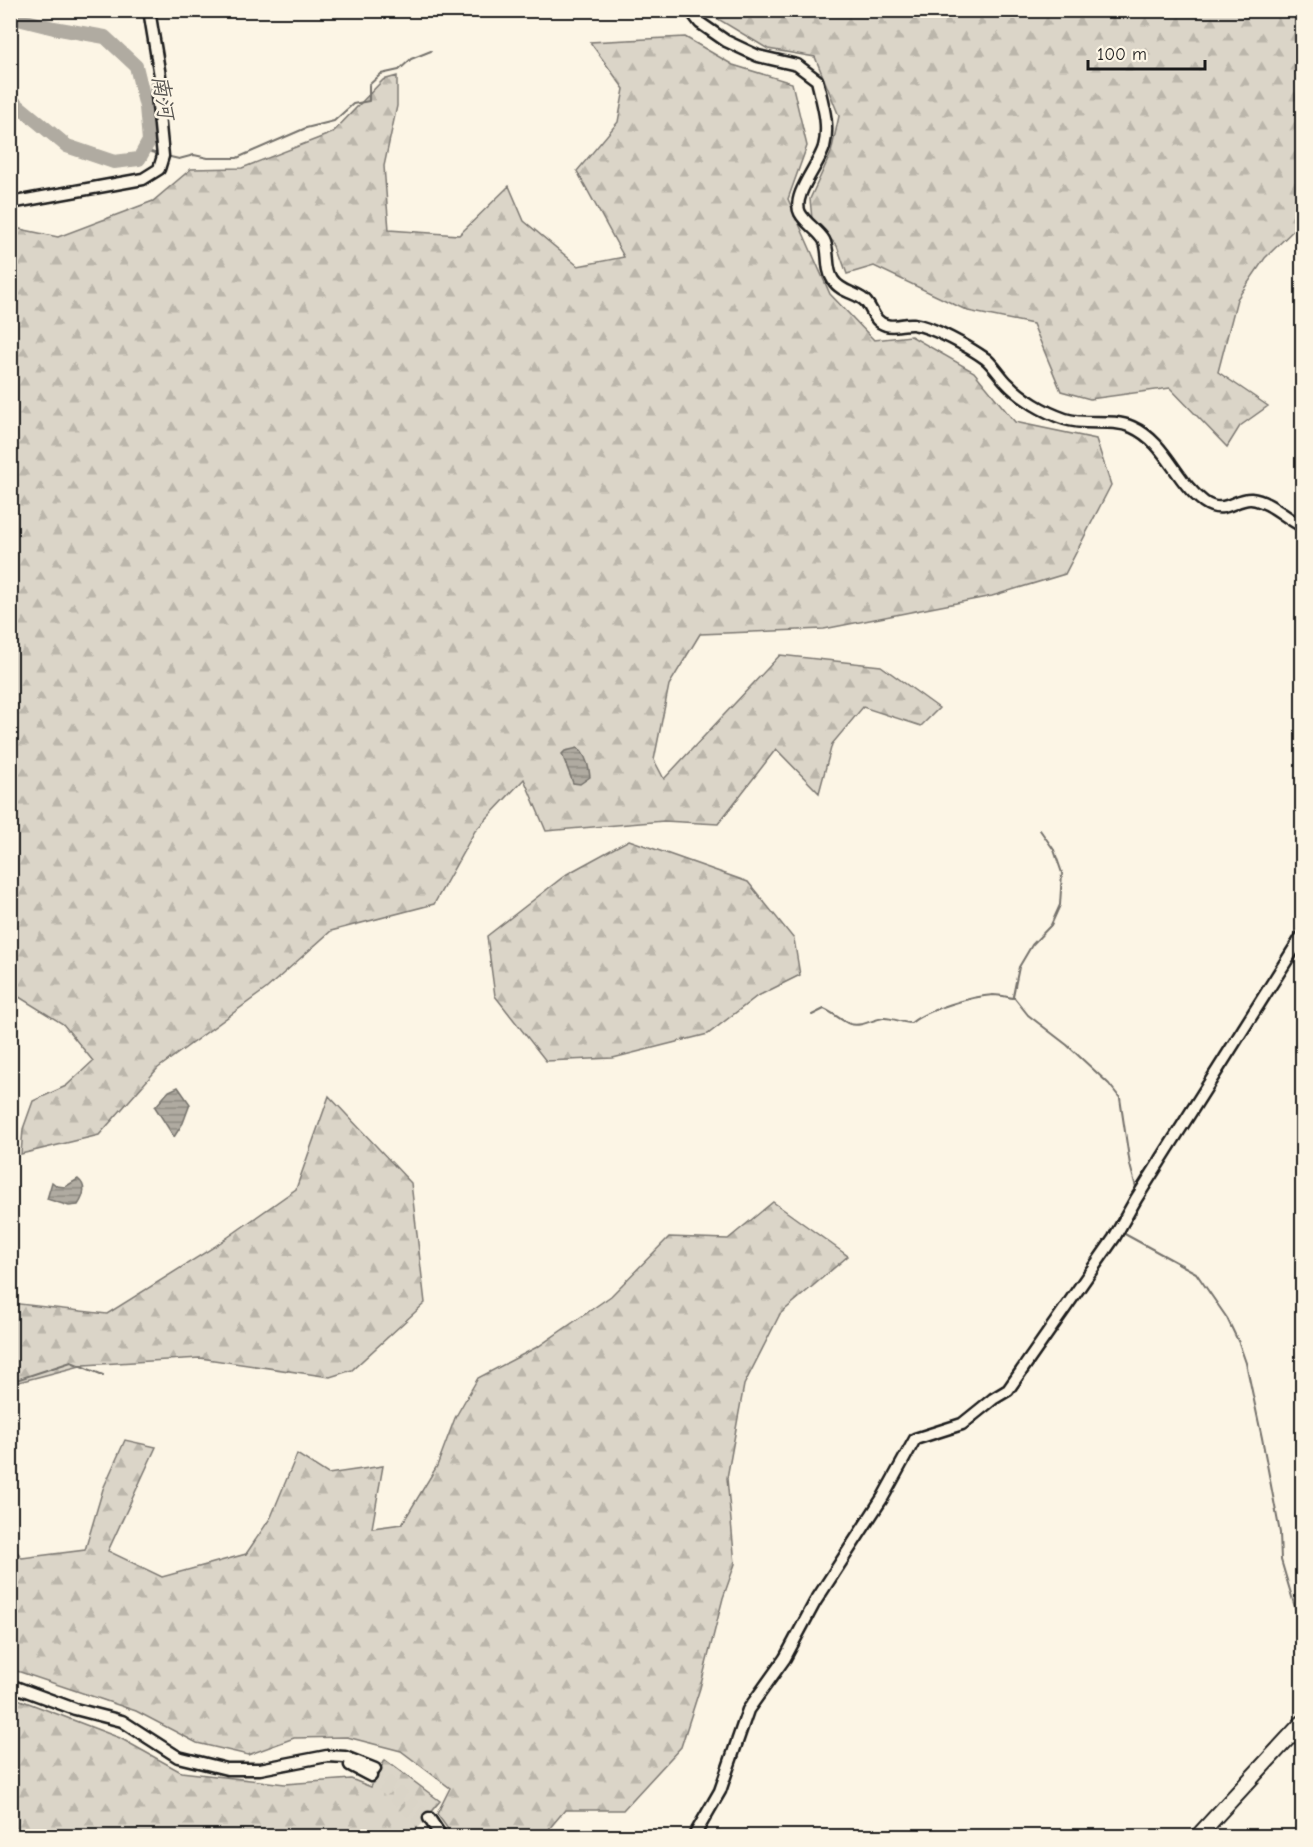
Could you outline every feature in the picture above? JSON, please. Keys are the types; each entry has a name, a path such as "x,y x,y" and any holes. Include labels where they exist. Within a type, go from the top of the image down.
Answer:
{"main road":[{"path":"1198,1836 1302,1723"}],"street":[{"path":"10,203 143,179 159,170 163,156 157,95 160,76 149,10"},
{"path":"690,10 700,23 726,41 758,56 796,65 817,80 827,126 824,148 797,201 799,212 824,241 833,280 846,292 865,300 877,321 888,326 912,324 959,343 987,360 1009,385 1037,407 1065,419 1083,423 1111,423 1130,426 1138,430 1166,454 1189,488 1204,502 1217,507 1234,505 1248,499 1262,501 1302,526"},
{"path":"694,1836 720,1791 748,1710 785,1658 815,1602 883,1497 915,1439 962,1424 1008,1390 1107,1248 1302,936"},
{"path":"10,1685 75,1709 122,1721 178,1757 227,1769 260,1769 327,1756 373,1772"},
{"path":"435,1836 426,1822 441,1836"}],"green space":[{"path":"709,11 1296,11 1290,18 1302,18 1302,222 1265,258 1237,299 1218,372 1268,406 1240,426 1227,447 1170,388 1090,399 1061,391 1033,324 968,311 874,266 847,274 837,246 812,219 810,199 831,153 839,116 815,57 768,49 713,16"},
{"path":"685,37 733,65 792,83 807,146 788,199 830,294 874,340 911,336 974,372 1015,422 1096,439 1111,485 1065,574 992,596 824,629 700,634 669,685 654,760 664,779 780,655 881,666 939,708 921,726 863,707 832,744 819,793 776,749 718,824 664,821 546,831 524,779 475,831 434,904 331,931 266,989 158,1068 99,1135 21,1154 23,1129 33,1101 66,1086 93,1061 63,1024 11,992 10,227 58,237 153,201 191,169 242,168 332,133 383,80 397,76 397,106 384,166 389,230 459,235 509,186 524,221 578,266 624,257 577,171 618,122 624,89 590,42"},
{"path":"629,840 748,882 794,939 800,975 756,997 708,1034 613,1058 546,1061 495,996 487,936 567,874"},
{"path":"329,1096 411,1183 425,1303 352,1370 330,1377 200,1358 84,1365 11,1384 11,1303 107,1314 214,1247 296,1189"},
{"path":"773,1202 848,1256 780,1314 744,1385 727,1478 735,1564 723,1598 700,1688 681,1747 623,1810 565,1810 543,1836 453,1836 437,1814 450,1788 401,1751 347,1737 294,1738 248,1755 197,1743 136,1711 11,1669 11,1517 15,1549 22,1558 85,1550 103,1489 125,1440 156,1447 108,1551 162,1577 246,1554 271,1517 297,1454 328,1474 383,1466 372,1528 402,1524 437,1466 455,1418 478,1378 539,1346 611,1296 669,1237 728,1239"},
{"path":"10,1696 120,1738 181,1772 285,1784 351,1779 371,1787 385,1760 440,1801 415,1830 416,1836 11,1836"}],"shaded area":[{"path":"578,748 587,761 590,777 580,784 573,783 562,754"},
{"path":"178,1087 190,1104 183,1123 174,1137 155,1107 169,1091"},
{"path":"78,1179 84,1191 78,1205 69,1206 47,1199 52,1182 57,1186 65,1187"}],"waterway":[{"name":"南河","path":"10,17 105,37 136,66 146,107 149,141 139,159 114,162 67,146 10,99"},
{"path":"166,156 179,159 194,155 208,158 237,158 306,128 334,121 353,104 369,101 369,85 381,74 399,70 411,59 431,51"},
{"path":"144,150 158,154"},
{"path":"1040,830 1054,850 1062,873 1060,905 1051,925 1032,945 1019,967 1013,996 1028,1015 1067,1045 1109,1084 1120,1098 1130,1165 1137,1191"},
{"path":"812,1015 824,1009 854,1025 883,1018 911,1023 950,1004 974,998 993,995 1013,998"},
{"path":"1121,1232 1196,1273 1227,1318 1239,1343 1246,1363 1262,1438 1280,1533 1281,1560 1302,1631"},
{"path":"10,1382 71,1362 103,1375"}],"tunnel":[{"path":"375,1769 429,1818"},
{"path":"371,1776 423,1825"}]}
